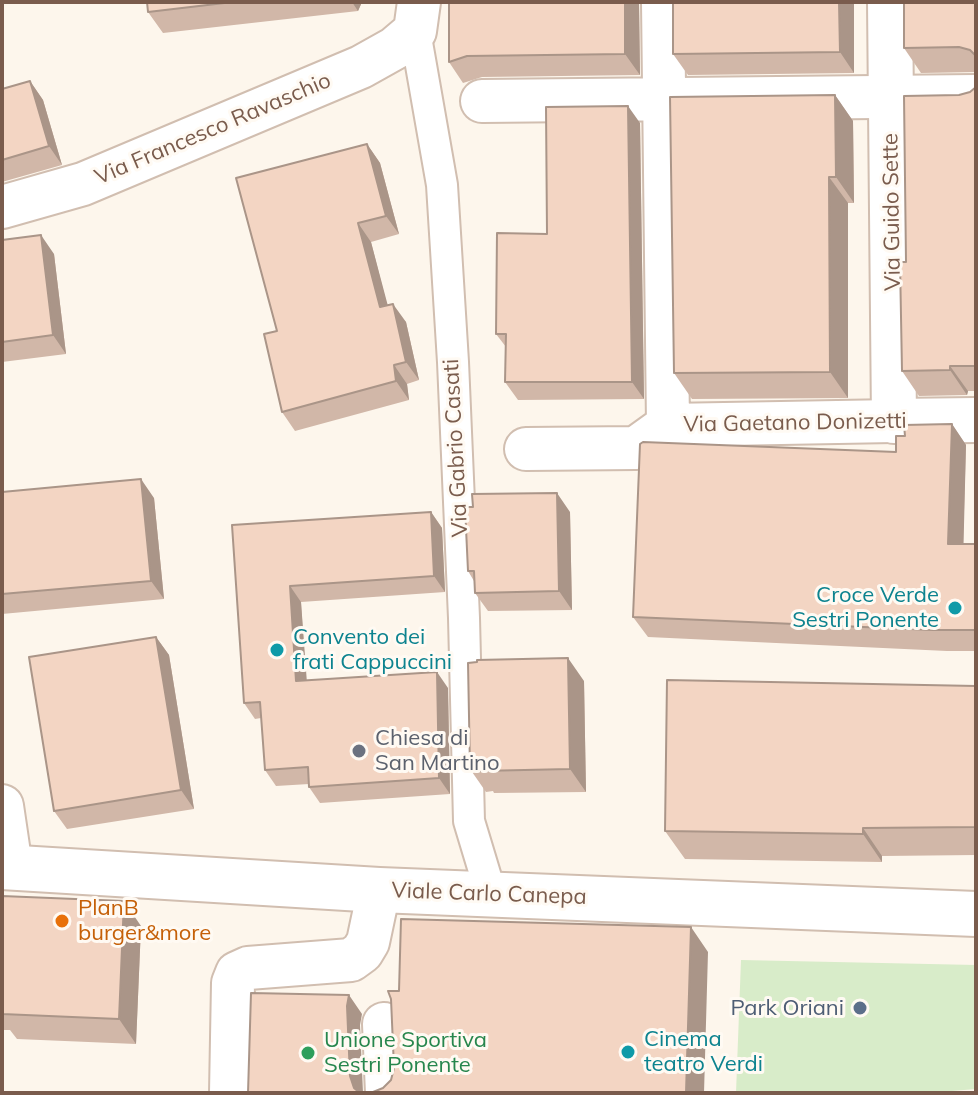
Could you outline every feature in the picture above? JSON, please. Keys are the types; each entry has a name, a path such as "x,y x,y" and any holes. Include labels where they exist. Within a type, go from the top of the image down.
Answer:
{"street":[{"path":"663,2 668,425"},
{"name":"Via Guido Sette","path":"890,2 894,421"},
{"name":"Via Francesco Ravaschio","path":"2,207 83,184 361,67 395,48 417,17"},
{"name":"Via Gabrio Casati","path":"417,17 442,185 463,588 469,821 491,894"},
{"path":"482,101 976,96"},
{"name":"Via Gaetano Donizetti","path":"526,449 636,448 668,425 976,420"},
{"path":"2,806 7,867"},
{"name":"Viale Carlo Canepa","path":"7,867 379,890 976,914"},
{"path":"231,1093 233,983 237,973 248,968 351,960 362,952 368,942 379,890"},
{"path":"384,1024 387,1093"}],"green space":[{"path":"741,960 976,965 976,1089 928,1093 736,1093"}],"building":[{"path":"147,2 233,2 148,12"},
{"path":"449,2 625,2 625,54 467,56 449,62"},
{"path":"673,2 839,2 840,52 673,54"},
{"path":"904,2 976,2 976,56 970,50 959,47 904,48"},
{"path":"30,81 49,146 2,160 2,89"},
{"path":"976,87 976,366 902,371 900,262 906,262 904,96 959,95"},
{"path":"835,95 836,177 829,177 830,372 674,373 670,97"},
{"path":"628,106 632,382 505,382 506,334 496,334 497,233 547,234 546,107"},
{"path":"367,144 386,216 358,223 380,307 393,304 406,362 394,365 396,381 282,412 264,334 277,331 236,178"},
{"path":"41,235 53,335 2,342 2,240"},
{"path":"952,424 948,544 976,544 976,630 633,617 640,444 643,442 896,452 896,436 905,436 904,425"},
{"path":"141,479 151,581 2,594 2,492"},
{"path":"557,493 559,591 475,593 474,571 468,571 465,507 473,507 472,494"},
{"path":"431,512 434,576 290,586 296,681 437,672 439,778 309,787 308,767 265,770 260,702 244,703 232,525"},
{"path":"156,637 181,790 54,811 29,657"},
{"path":"568,658 570,769 470,769 468,663 477,660"},
{"path":"667,680 976,686 976,827 863,828 863,834 665,831"},
{"path":"2,896 124,901 119,1019 2,1014"},
{"name":"Cinema teatro Verdi","path":"401,919 691,927 686,1093 373,1092 391,1080 394,1068 388,991 399,991"},
{"name":"Unione Sportiva Sestri Ponente","path":"251,993 349,995 350,1076 354,1088 360,1093 248,1093"}],"place":[{"name":"Croce Verde Sestri Ponente","path":"955,608"},
{"name":"Convento dei frati Cappuccini","path":"277,650"},
{"name":"Chiesa di San Martino","path":"359,751"},
{"name":"PlanB burger&more","path":"62,921"},
{"name":"Park Oriani","path":"860,1008"},
{"name":"Cinema teatro Verdi","path":"628,1052"},
{"name":"Unione Sportiva Sestri Ponente","path":"308,1053"}]}
